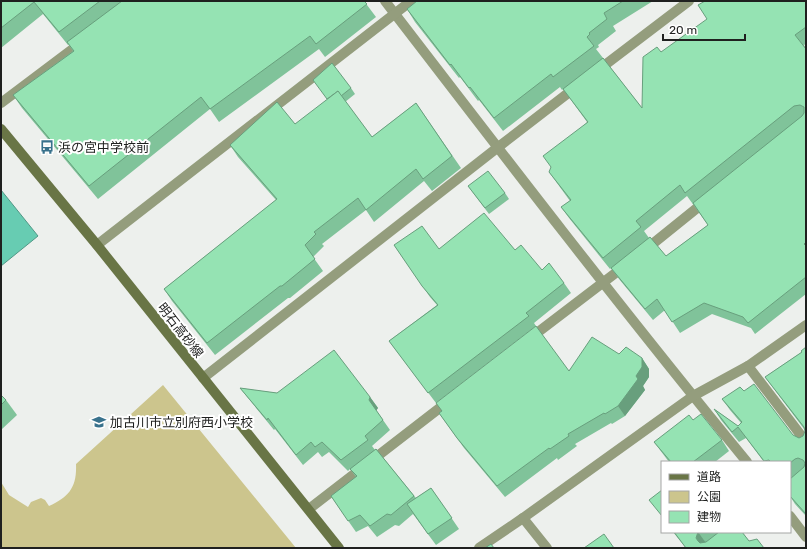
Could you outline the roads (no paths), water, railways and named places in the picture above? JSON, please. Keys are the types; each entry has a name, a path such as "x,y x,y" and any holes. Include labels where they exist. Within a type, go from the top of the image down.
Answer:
{"main road":[{"name":"明石高砂線","path":"1,128 97,245 339,548"}],"street":[{"path":"385,1 497,148 746,461"},
{"path":"97,245 411,1"},
{"path":"203,378 497,148 689,1"},
{"path":"1,103 90,36"},
{"path":"522,345 714,195"},
{"path":"479,548 693,396 748,366 806,325"},
{"path":"748,366 806,442"},
{"path":"308,509 459,393"},
{"path":"791,517 806,536"},
{"path":"523,518 547,548"}],"place":[{"name":"浜の宮中学校前","path":"47,147"},
{"name":"加古川市立別府西小学校","path":"99,422"}]}
